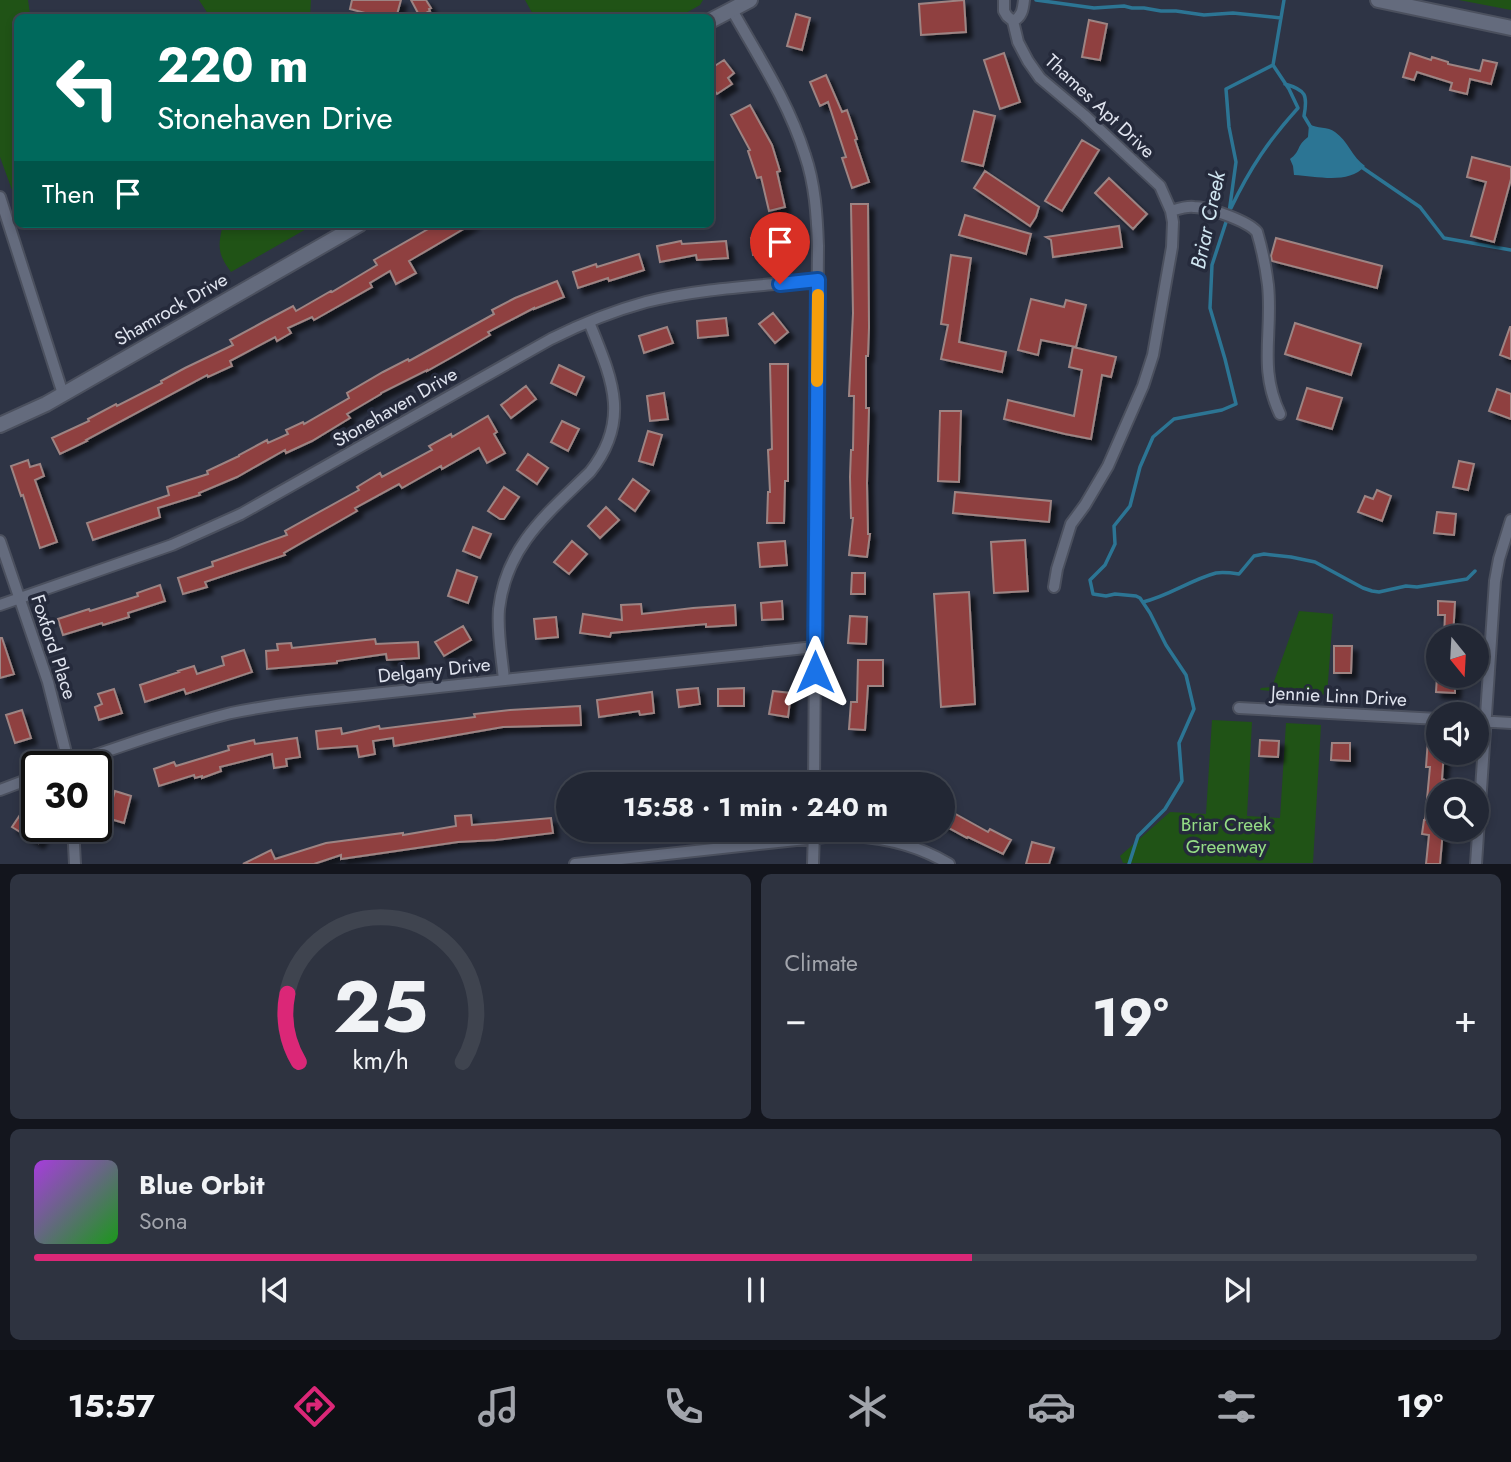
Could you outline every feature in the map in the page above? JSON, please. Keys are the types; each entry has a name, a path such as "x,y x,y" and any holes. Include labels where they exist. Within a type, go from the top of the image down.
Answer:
{"street":[{"path":"714,19 750,0"},
{"name":"Thames Apt Drive","path":"1004,0 1004,11 1013,21 1018,42 1040,78 1160,186 1171,211 1172,247 1153,355 1143,386 1108,466 1071,524 1054,587"},
{"path":"1013,21 1022,11 1024,0"},
{"path":"1378,0 1511,28"},
{"path":"732,10 784,105 805,155 816,202 818,280 814,772"},
{"path":"0,197 63,394"},
{"path":"1171,211 1194,206 1239,220 1257,232 1268,286 1266,368 1273,400 1280,414"},
{"name":"Shamrock Drive","path":"0,425 63,394 353,228"},
{"name":"Stonehaven Drive","path":"0,605 173,545 241,514 551,339 618,310 701,292 818,280"},
{"path":"504,680 499,636 500,607 515,557 538,523 597,464 611,434 615,413 614,393 589,322"},
{"path":"1483,702 1495,581 1511,520"},
{"name":"Foxford Place","path":"0,541 51,693 65,751"},
{"name":"Delgany Drive","path":"110,751 231,713 267,706 815,647"},
{"name":"Jennie Linn Drive","path":"1238,708 1426,718"},
{"path":"1489,722 1511,723"},
{"path":"1476,863 1479,765"},
{"path":"0,790 21,782"},
{"path":"74,842 75,863"},
{"path":"575,863 748,842"},
{"path":"813,863 814,842"},
{"path":"898,842 949,863"}],"green space":[{"path":"0,0 28,0 30,14 14,14 14,193 0,157"},
{"path":"199,0 311,0 310,14 208,14"},
{"path":"525,0 703,0 700,5 684,14 533,14"},
{"path":"1459,0 1511,0 1511,10"},
{"path":"222,228 308,228 231,272 223,260 220,238"},
{"path":"1299,611 1333,614 1327,695 1260,690 1272,687"},
{"name":"Briar Creek Greenway","path":"1212,720 1252,722 1247,816 1280,818 1286,723 1321,725 1313,863 1123,863 1120,856 1170,812 1206,814"}],"water":[{"path":"1309,124 1335,132 1365,166 1350,176 1322,178 1294,175 1290,159 1308,137"}],"building":[{"path":"352,0 401,0 397,14 365,14 350,9"},
{"path":"411,0 426,0 430,11 418,14"},
{"path":"964,0 966,32 921,35 919,4"},
{"path":"796,14 810,18 802,50 787,46"},
{"path":"1089,20 1107,24 1100,60 1082,57"},
{"path":"1004,53 1020,102 1000,109 984,60"},
{"path":"1410,53 1480,71 1483,60 1497,63 1491,84 1470,79 1467,94 1450,90 1452,83 1417,72 1414,80 1403,77"},
{"path":"724,60 734,73 728,78 732,84 717,94 714,90 714,66"},
{"path":"826,75 842,112 847,110 869,182 852,188 842,158 846,157 828,102 820,106 810,82"},
{"path":"750,105 772,145 780,171 777,172 785,207 769,211 761,177 757,178 748,151 750,150 731,115"},
{"path":"974,111 995,116 983,166 962,161"},
{"path":"1082,140 1099,150 1062,211 1045,201"},
{"path":"1472,157 1511,167 1511,179 1494,242 1471,236 1486,182 1467,177"},
{"path":"985,171 1039,207 1030,226 974,188"},
{"path":"1109,178 1147,214 1133,229 1095,193"},
{"path":"851,204 868,204 869,327 866,408 869,408 867,483 870,534 867,557 849,555 853,518 850,477 854,396 849,396 853,313"},
{"path":"965,215 1031,234 1026,254 959,235"},
{"path":"1119,226 1122,247 1053,257 1051,240 1046,237"},
{"path":"430,228 465,228 409,261 416,273 396,284 390,271 370,283 372,287 314,320 312,317 288,328 291,333 277,341 275,337 230,361 232,366 208,377 207,375 60,454 52,438 233,345 230,340 293,306 296,311 332,292 377,265 374,260"},
{"path":"782,234 784,252 753,255 751,238"},
{"path":"1276,238 1382,266 1377,288 1272,261"},
{"path":"681,241 682,244 726,241 728,258 697,260 696,255 660,262 657,246"},
{"path":"639,254 644,270 578,288 573,272"},
{"path":"951,255 971,258 959,342 1006,352 1002,372 941,359 948,325 941,324"},
{"path":"557,281 564,297 534,308 488,332 490,335 454,356 381,393 347,414 350,418 312,441 286,453 285,450 237,477 199,493 200,495 158,508 160,517 93,540 87,523 169,495 167,487 208,474 207,471 267,440 268,443 288,434 286,430 303,422 304,424 349,398 347,393 383,372 408,359 409,361 494,314 492,310"},
{"path":"1031,299 1064,307 1066,300 1086,305 1076,347 1041,340 1038,355 1018,350"},
{"path":"773,313 788,332 775,343 759,324"},
{"path":"726,318 728,335 698,338 697,321"},
{"path":"1295,323 1361,344 1351,375 1285,354"},
{"path":"667,327 673,343 644,353 639,336"},
{"path":"1511,327 1511,359 1500,355"},
{"path":"1073,347 1116,357 1111,377 1102,375 1091,439 1004,419 1008,400 1074,416 1082,370 1069,367"},
{"path":"770,364 788,364 788,481 785,481 784,523 767,523 770,492 768,450 772,449"},
{"path":"559,365 584,377 576,395 551,383"},
{"path":"526,386 536,399 511,418 501,405"},
{"path":"1307,388 1342,398 1332,429 1297,419"},
{"path":"1497,389 1511,394 1511,419 1489,411"},
{"path":"664,393 668,419 650,421 647,396"},
{"path":"940,411 961,411 959,482 938,481"},
{"path":"488,416 505,453 487,463 479,448 442,469 441,466 402,488 399,484 355,508 357,511 284,553 285,555 205,582 207,587 183,594 178,578 213,566 212,562 287,535 285,531 359,490 357,487 380,473 382,477 432,450 429,446 451,434 452,437"},
{"path":"562,421 579,429 568,451 551,442"},
{"path":"648,431 662,435 653,465 639,461"},
{"path":"528,454 548,468 537,484 517,470"},
{"path":"28,460 30,467 40,464 44,476 35,480 57,542 40,548 11,466"},
{"path":"1459,461 1474,464 1468,490 1453,487"},
{"path":"633,479 649,491 635,511 619,499"},
{"path":"504,487 519,497 504,519 500,519 488,511"},
{"path":"1377,490 1391,496 1382,521 1358,512 1365,496 1373,499"},
{"path":"955,492 1051,501 1049,522 953,513"},
{"path":"606,507 619,520 600,538 588,526"},
{"path":"1437,512 1456,514 1454,535 1434,533"},
{"path":"473,527 491,534 480,558 463,551"},
{"path":"1025,540 1028,591 994,593 991,542"},
{"path":"572,541 587,554 569,574 554,562"},
{"path":"785,541 787,565 760,567 758,543"},
{"path":"457,570 477,577 468,603 448,596"},
{"path":"852,573 865,573 865,594 851,594"},
{"path":"160,585 165,601 128,613 129,617 63,635 58,619 138,596 137,593"},
{"path":"969,592 975,704 941,707 934,594"},
{"path":"782,601 783,619 762,620 761,603"},
{"path":"1438,601 1455,602 1454,625 1445,625 1445,615 1438,615"},
{"path":"641,604 642,614 735,605 736,625 706,627 706,624 611,633 610,637 580,633 583,614 622,620 621,605"},
{"path":"850,616 867,617 866,644 848,643"},
{"path":"556,617 558,637 536,639 534,619"},
{"path":"463,626 471,640 444,656 435,642"},
{"path":"0,638 14,674 0,678"},
{"path":"375,639 376,644 418,642 419,658 387,660 386,654 337,663 267,669 266,651 278,650 277,644 291,643 292,648"},
{"path":"1334,646 1352,646 1351,673 1334,673"},
{"path":"244,650 252,672 186,694 184,689 145,702 140,685 194,666 197,674 224,665 222,657"},
{"path":"858,660 883,660 883,686 868,686 865,730 849,729 851,702 857,702"},
{"path":"698,688 700,704 679,707 677,690"},
{"path":"744,688 744,706 718,706 718,689"},
{"path":"1436,688 1455,688 1455,693 1436,692"},
{"path":"114,689 122,713 99,720 95,707 102,704 98,694"},
{"path":"773,691 791,693 788,717 769,714"},
{"path":"652,692 654,713 640,715 639,711 599,717 597,700"},
{"path":"580,706 581,725 503,727 394,746 393,738 373,741 375,754 359,757 357,746 318,749 316,731 341,728 342,734 379,726 380,729 475,717 474,714"},
{"path":"22,710 31,738 15,743 6,715"},
{"path":"297,738 300,757 286,759 287,766 274,768 272,754 220,767 221,771 202,778 195,778 194,775 159,786 154,769 174,762 176,766 229,750 228,746 254,740 255,744"},
{"path":"1260,740 1279,741 1278,757 1259,756"},
{"path":"1332,743 1350,743 1350,761 1331,760"},
{"path":"1443,765 1442,779 1429,779 1430,767 1426,767"},
{"path":"115,791 131,796 124,823 112,819"},
{"path":"1426,809 1426,835 1422,834"},
{"path":"21,814 21,833 12,827"},
{"path":"955,814 988,832 990,829 1011,840 1003,854 955,832"},
{"path":"471,815 472,825 551,818 553,833 458,842 341,859 341,855 314,864 243,864 271,850 275,859 326,843 456,826 455,816"},
{"path":"1032,842 1054,848 1049,864 1026,864"},
{"path":"1428,842 1442,842 1440,864 1426,864"}],"waterway":[{"path":"1036,0 1094,8 1124,6 1204,15 1233,13 1281,18"},
{"name":"Briar Creek","path":"1273,65 1284,0"},
{"path":"1231,208 1261,155 1298,108 1273,65"},
{"name":"Briar Creek","path":"1129,864 1138,836 1165,809 1182,781 1179,743 1194,709 1186,675 1140,598 1093,594 1090,580 1105,565 1115,544 1114,526 1130,506 1140,467 1153,437 1174,419 1222,410 1236,404 1210,308 1212,265 1229,213 1236,162 1229,127 1226,89 1273,65"},
{"path":"1285,84 1304,94 1304,116 1310,126"},
{"path":"1360,166 1420,207 1444,238 1511,250"},
{"path":"1143,602 1216,573 1239,574 1254,556 1264,554 1315,562 1363,588 1379,592 1467,579 1475,571"}],"slow traffic":[{"path":"817,381 818,295"}],"route":[{"path":"780,284 818,280 815,672"}]}
